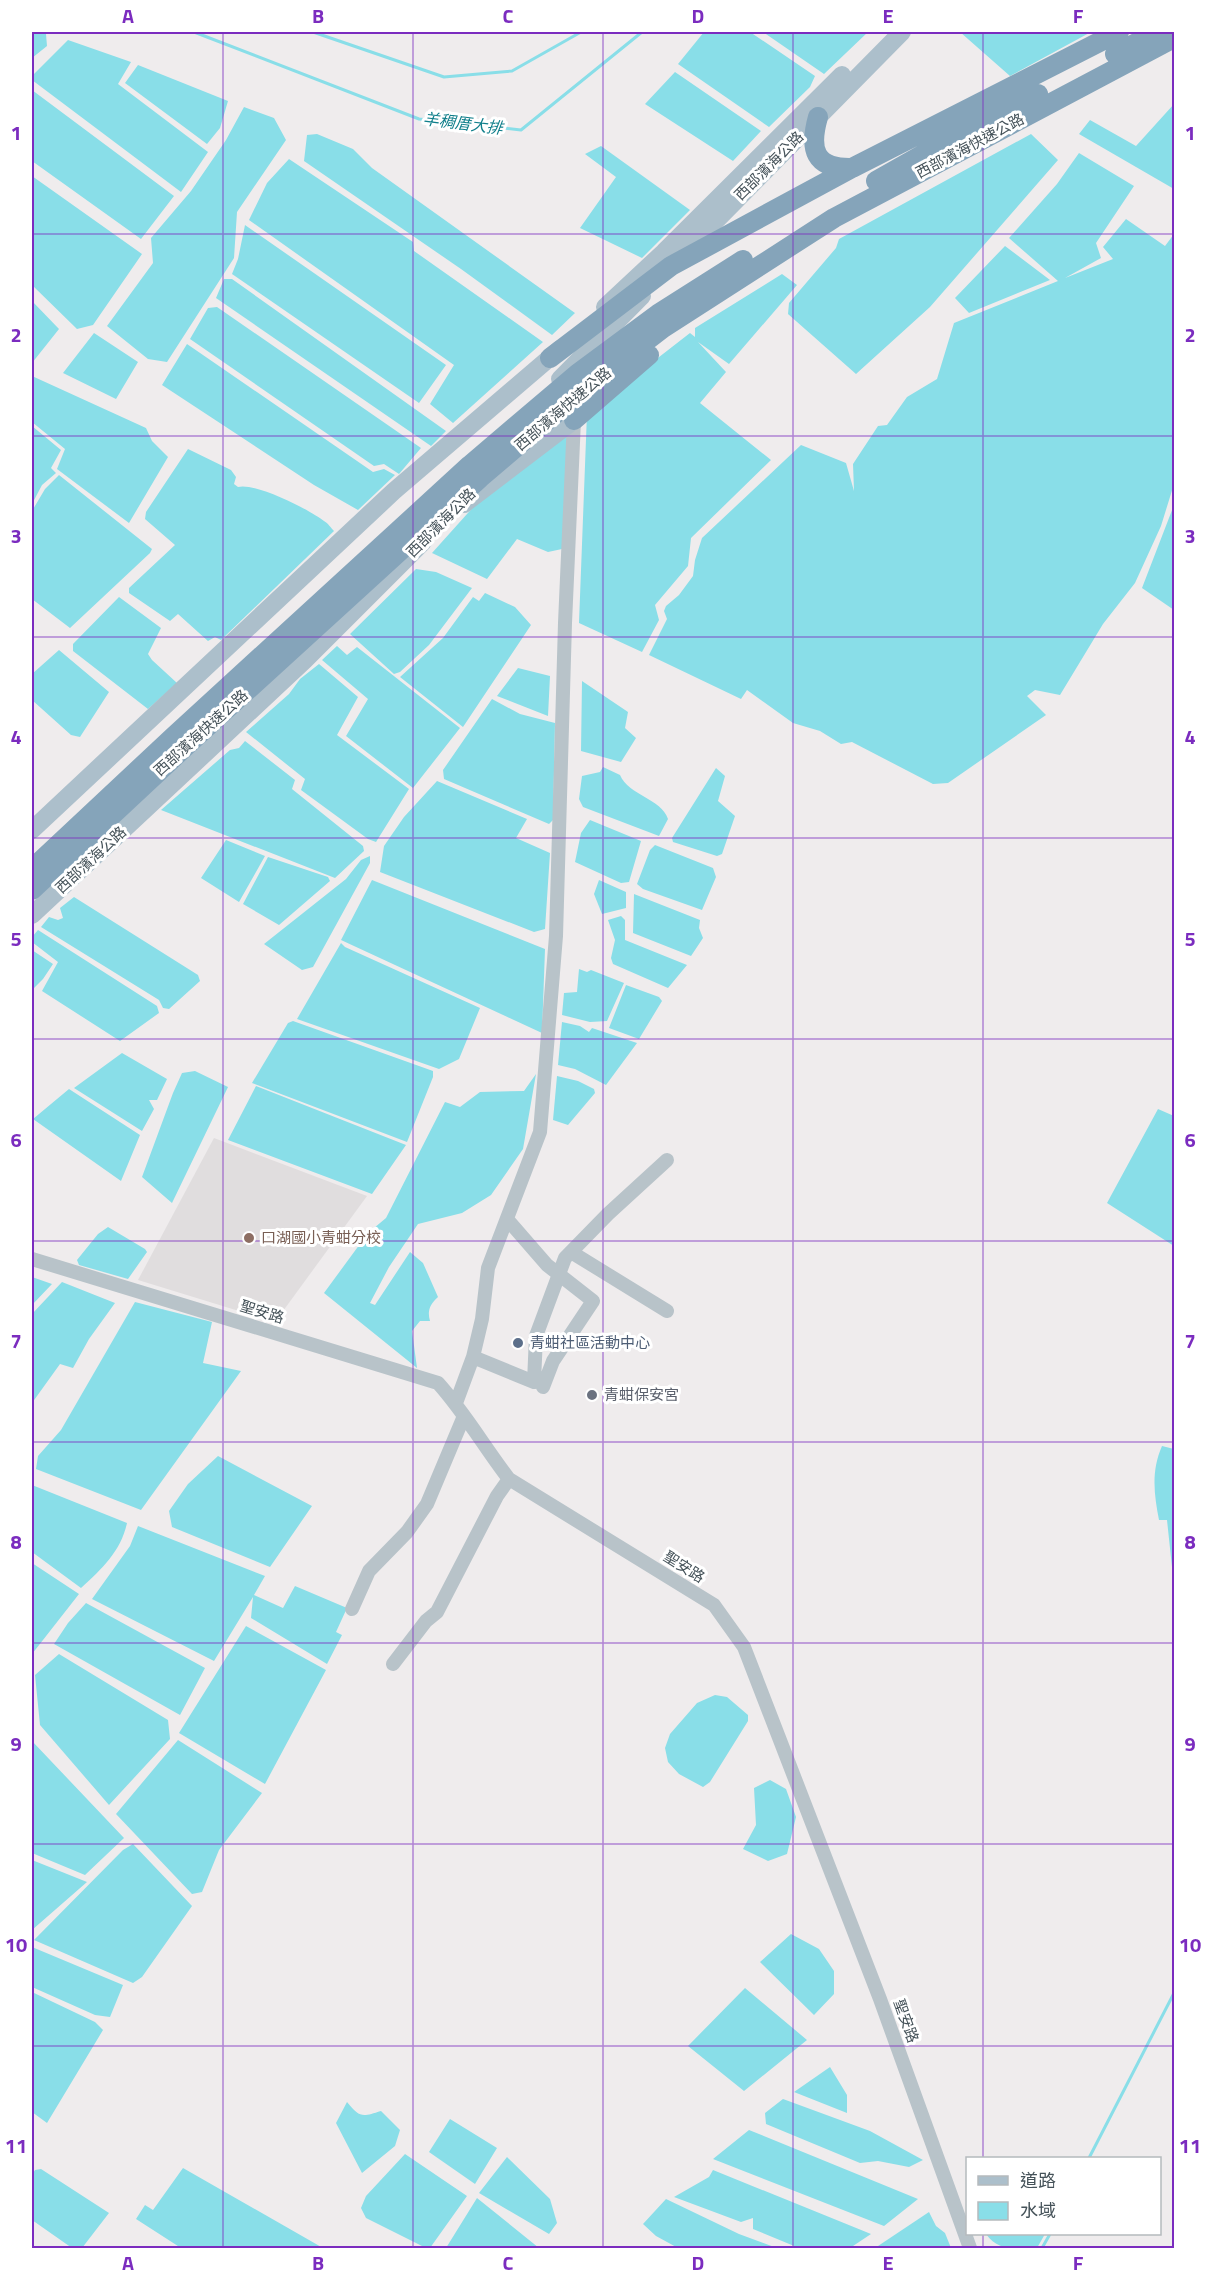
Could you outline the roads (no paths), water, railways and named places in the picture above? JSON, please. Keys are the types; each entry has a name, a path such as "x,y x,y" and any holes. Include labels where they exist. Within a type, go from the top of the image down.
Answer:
{"highway":[{"path":"550,358 671,266 852,168 1119,32"},
{"name":"西部濱海快速公路","path":"32,890 179,742 470,465 577,374 658,314 792,230 928,151 1157,32"},
{"name":"西部濱海快速公路","path":"32,869 588,385 663,328 834,218 1174,38"},
{"path":"574,420 674,333 749,277 876,206 1174,51"},
{"path":"818,117 813,136 815,150 822,162 836,169 852,168"}],"main road":[{"name":"西部濱海公路","path":"32,830 394,491 550,358 664,252 886,32"},
{"name":"西部濱海公路","path":"32,915 305,660 464,504 558,381 902,32"},
{"path":"464,504 574,420"}],"street":[{"path":"456,1403 473,1357 482,1319 488,1268 540,1132 556,936 565,623 574,420 550,358"},
{"path":"473,1357 534,1382 536,1336 565,1258 667,1160"},
{"path":"507,1219 558,1275 592,1301 554,1361 543,1387"},
{"path":"571,1252 667,1311"},
{"name":"聖安路","path":"32,1258 438,1383 456,1403 509,1479 714,1605 744,1647 880,1999 970,2248"},
{"path":"352,1609 369,1571 407,1532 427,1504 464,1416"},
{"path":"393,1664 426,1621 437,1612 497,1496 509,1479"}],"water":[{"path":"32,32 46,34 47,46 32,58"},
{"path":"704,32 750,32 815,76 810,87 769,127 678,64"},
{"path":"763,32 868,32 824,74"},
{"path":"960,32 1091,32 1010,76"},
{"path":"68,40 131,62 118,84 208,152 181,192 32,80 32,76"},
{"path":"138,65 228,101 220,128 207,144 125,83"},
{"path":"675,72 761,131 733,161 645,104"},
{"path":"32,90 174,196 141,239 32,161"},
{"path":"1174,104 1174,189 1079,134 1090,120 1136,146"},
{"path":"244,107 274,118 286,140 237,212 234,258 167,362 148,359 107,326 153,263 151,238 191,191 226,140"},
{"path":"317,134 353,149 372,168 575,313 552,335 304,161 307,135"},
{"path":"1031,134 1058,160 930,307 856,374 788,314 789,303 836,248 839,239"},
{"path":"601,146 690,210 642,258 580,228 616,177 585,154"},
{"path":"1079,153 1134,186 1096,243 1101,258 1065,278 1113,259 1103,247 1126,219 1165,246 1174,234 1174,484 1161,526 1135,583 1103,624 1060,695 1035,690 1027,696 1046,715 948,783 933,784 852,742 841,744 820,731 793,723 747,690 741,699 649,655 667,619 664,611 666,606 679,595 693,576 702,538 801,445 846,463 854,491 853,464 878,426 887,425 907,397 937,379 954,323 1058,281 1009,238 1057,184"},
{"path":"289,159 413,242 414,251 543,342 453,423 430,404 454,365 249,220 267,183"},
{"path":"32,176 142,254 93,325 77,329 32,285"},
{"path":"245,225 446,365 419,403 232,274 238,259"},
{"path":"1005,246 1050,280 969,313 955,298"},
{"path":"782,274 797,285 729,364 698,342 726,372 700,403 771,460 691,538 688,566 655,605 659,620 642,652 579,623 587,413 690,333 695,337 695,328"},
{"path":"224,279 232,279 446,431 431,446 216,298"},
{"path":"32,301 59,329 32,363"},
{"path":"217,307 421,448 399,474 384,464 374,466 190,339 208,308"},
{"path":"94,333 138,362 116,399 63,373"},
{"path":"187,344 373,472 384,469 395,475 358,510 314,485 162,385"},
{"path":"32,376 146,428 152,441 168,457 129,523 57,469 65,449 32,422"},
{"path":"32,426 61,450 51,468 56,473 42,485 32,504"},
{"path":"569,426 562,549 548,552 517,539 487,579 432,553 476,504"},
{"path":"188,449 231,470 236,477 234,484 238,487 257,489 282,498 317,516 334,531 221,640 215,637 208,641 178,614 170,621 129,593 129,588 175,545 145,519 146,512"},
{"path":"59,475 152,549 70,628 32,599 32,511 45,489"},
{"path":"1174,505 1174,610 1142,588"},
{"path":"416,569 436,572 472,588 429,645 400,672 394,674 350,634"},
{"path":"485,593 515,607 531,625 463,727 400,677 443,638 473,597 479,601"},
{"path":"119,597 161,628 148,654 177,683 148,709 73,651 73,644"},
{"path":"337,646 347,655 357,647 460,728 413,788 346,736 368,699 322,660"},
{"path":"59,650 109,692 80,737 71,735 32,700 32,674"},
{"path":"319,664 358,697 337,735 409,789 376,842 368,839 301,790 305,779 246,732 289,694 300,679"},
{"path":"518,668 550,676 548,716 497,696"},
{"path":"582,681 628,712 625,728 636,738 621,762 581,751"},
{"path":"492,699 520,714 555,723 553,820 549,824 444,779 443,770"},
{"path":"245,741 295,780 292,789 363,846 364,851 335,878 161,810 230,750 239,748"},
{"path":"603,767 620,775 630,788 652,801 664,812 668,819 659,836 583,807 579,799 582,776 600,772"},
{"path":"716,768 725,776 718,801 735,816 722,854 717,856 673,842 672,838"},
{"path":"437,781 527,819 516,838 550,853 545,929 534,932 380,872 384,846 404,817"},
{"path":"590,820 641,841 629,882 621,883 575,862 581,833"},
{"path":"226,840 265,856 239,902 201,878"},
{"path":"655,845 713,868 716,877 702,910 643,889 637,884 650,850"},
{"path":"370,856 370,863 313,967 302,970 264,944 346,879 361,860"},
{"path":"268,857 328,877 330,881 279,925 243,904"},
{"path":"372,880 545,949 542,1033 341,940"},
{"path":"599,880 626,892 626,908 602,914 594,894"},
{"path":"634,894 700,920 699,928 703,938 691,956 633,933"},
{"path":"74,897 198,975 200,981 169,1009 163,1008 159,1000 41,927 49,917 58,920 63,918 60,908"},
{"path":"621,916 625,920 625,940 687,965 668,988 613,964 611,958 615,940 608,920"},
{"path":"38,930 157,1006 159,1013 120,1041 42,991 58,962 32,942 32,937"},
{"path":"341,943 345,947 480,1008 459,1059 439,1069 297,1019"},
{"path":"32,950 53,964 32,990"},
{"path":"579,969 587,972 591,970 624,983 607,1021 590,1022 562,1015 564,993 577,992"},
{"path":"626,985 659,997 662,1001 639,1039 609,1028"},
{"path":"293,1021 433,1071 433,1077 407,1142 252,1083 288,1023"},
{"path":"562,1022 580,1026 589,1032 592,1028 637,1043 606,1085 575,1069 558,1065"},
{"path":"122,1053 167,1079 157,1100 149,1100 154,1109 142,1131 74,1088"},
{"path":"195,1071 228,1087 172,1203 142,1177 182,1073"},
{"path":"536,1074 523,1149 491,1195 462,1213 418,1224 389,1267 370,1303 375,1305 410,1252 423,1263 438,1297 430,1308 430,1321 420,1321 412,1331 417,1368 324,1293 368,1233 386,1218 445,1102 460,1107 480,1092 524,1091"},
{"path":"557,1076 578,1081 594,1089 595,1093 568,1125 553,1120"},
{"path":"256,1086 406,1145 372,1194 228,1140"},
{"path":"69,1089 140,1135 121,1181 33,1119"},
{"path":"1158,1109 1174,1116 1174,1246 1107,1203"},
{"path":"108,1227 147,1252 128,1279 79,1265 77,1260 98,1234"},
{"path":"32,1277 52,1284 32,1305"},
{"path":"62,1282 115,1303 89,1339 73,1368 60,1364 32,1403 32,1314"},
{"path":"135,1302 212,1322 203,1363 241,1371 141,1510 36,1469 38,1456 61,1430"},
{"path":"1162,1446 1174,1449 1174,1586 1167,1520 1159,1520 1155,1492 1156,1464"},
{"path":"218,1456 312,1506 270,1567 172,1527 169,1511 188,1484"},
{"path":"32,1485 127,1523 115,1551 81,1588 32,1552"},
{"path":"138,1526 265,1576 254,1595 283,1608 295,1586 347,1608 336,1632 342,1635 327,1664 251,1618 253,1597 214,1661 92,1599 130,1546"},
{"path":"32,1563 79,1594 32,1654"},
{"path":"86,1603 205,1668 180,1715 54,1644 68,1623"},
{"path":"246,1626 326,1670 265,1784 179,1733"},
{"path":"59,1654 168,1720 170,1739 109,1805 40,1725 35,1675"},
{"path":"715,1695 727,1697 748,1715 748,1721 710,1782 703,1787 679,1774 668,1762 665,1748 670,1734 697,1703"},
{"path":"178,1740 262,1793 219,1850 202,1892 192,1894 116,1814"},
{"path":"32,1741 124,1838 85,1875 32,1853"},
{"path":"770,1780 786,1789 796,1817 787,1854 768,1861 743,1849 756,1825 754,1788"},
{"path":"133,1844 192,1906 142,1977 133,1983 34,1940 123,1850"},
{"path":"32,1860 87,1882 32,1930"},
{"path":"791,1934 819,1949 834,1971 834,1994 814,2015 760,1962"},
{"path":"32,1947 123,1985 110,2017 95,2015 32,1987"},
{"path":"745,1988 807,2040 744,2091 688,2046"},
{"path":"32,1992 95,2022 103,2030 47,2123 32,2112"},
{"path":"830,2067 847,2095 847,2113 794,2092"},
{"path":"783,2099 870,2131 923,2160 909,2167 878,2161 860,2163 766,2124 765,2113"},
{"path":"347,2102 362,2115 381,2111 400,2130 395,2146 362,2173 336,2123"},
{"path":"450,2119 497,2148 475,2184 429,2152"},
{"path":"749,2130 918,2199 884,2226 713,2159"},
{"path":"405,2154 467,2196 430,2248 366,2218 361,2208 366,2196"},
{"path":"507,2157 550,2199 557,2223 549,2234 479,2193"},
{"path":"183,2168 323,2248 181,2248 136,2219 145,2205 153,2210"},
{"path":"41,2169 109,2213 82,2248 72,2248 32,2220 32,2175 35,2170"},
{"path":"713,2170 871,2234 850,2248 799,2248 753,2229 753,2218 741,2222 674,2197 709,2177"},
{"path":"477,2198 539,2248 446,2248"},
{"path":"666,2199 739,2234 777,2248 678,2248 656,2236 643,2224"},
{"path":"929,2212 936,2226 945,2233 951,2248 875,2248"},
{"path":"987,2235 1044,2235 1037,2248 1008,2248 991,2240"}],"waterway":[{"name":"羊稠厝大排","path":"194,32 419,119 521,130 642,32"},
{"path":"313,32 444,77 512,71 581,32"},
{"path":"1090,2157 1174,1993"},
{"path":"1042,2248 1049,2235"}],"place":[{"name":"口湖國小青蚶分校","path":"249,1238"},
{"name":"青蚶社區活動中心","path":"518,1343"},
{"name":"青蚶保安宮","path":"592,1395"}]}
